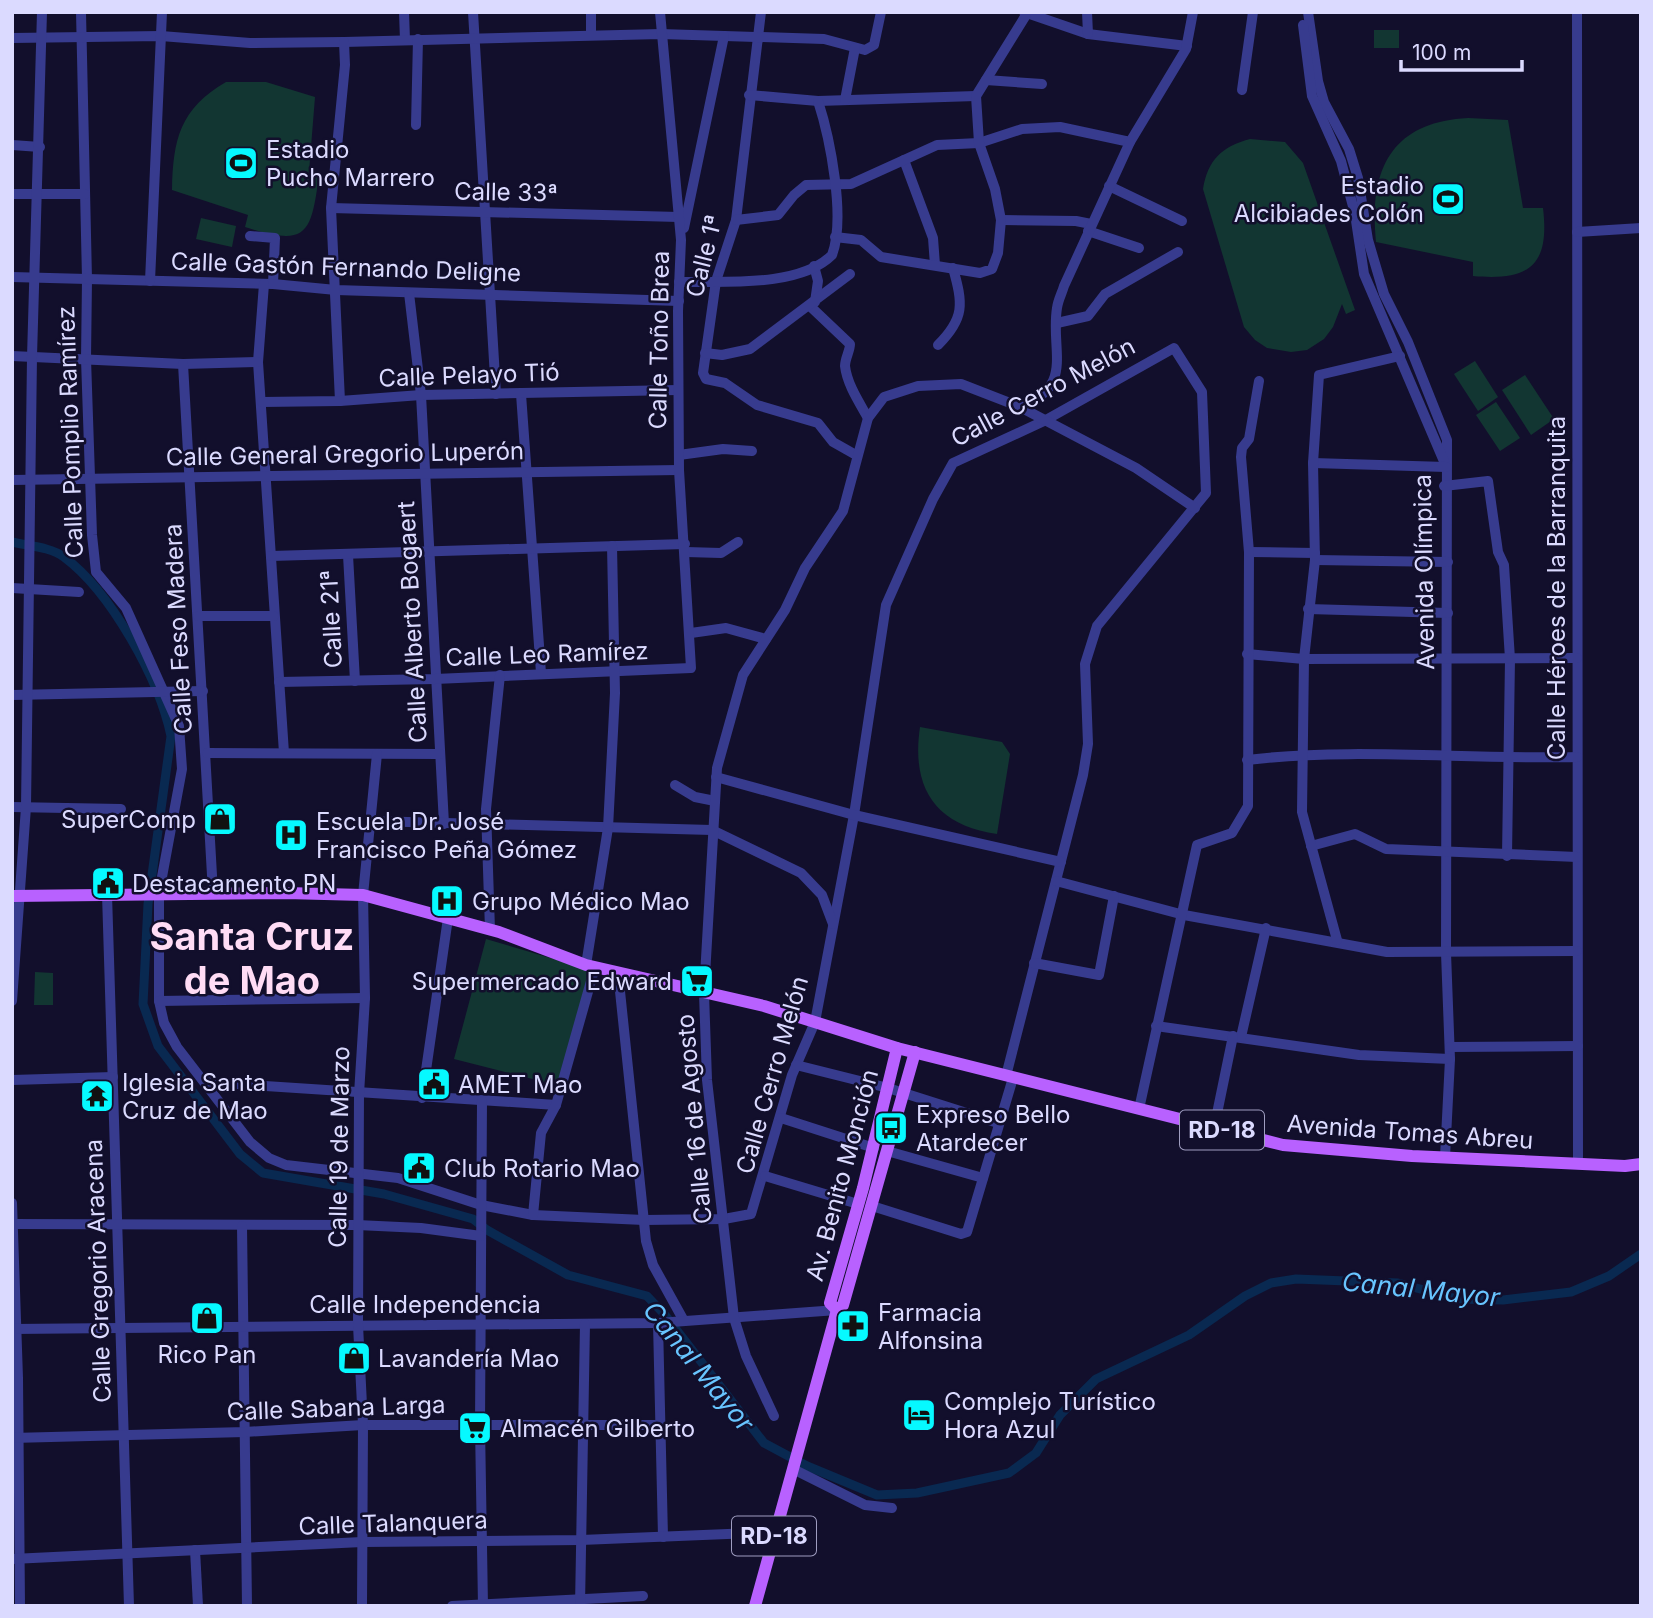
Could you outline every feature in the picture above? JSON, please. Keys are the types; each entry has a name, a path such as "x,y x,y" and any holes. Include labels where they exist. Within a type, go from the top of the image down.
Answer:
{"main road":[{"name":"Avenida Tomas Abreu","path":"16,895 363,895 490,930 591,966 814,1022 897,1048 1009,1077 1283,1145 1445,1157 1578,1164 1641,1164"},
{"name":"Av. Benito Monción","path":"837,1310 830,1303 874,1148 897,1048"},
{"name":"Av. Benito Monción","path":"755,1606 801,1448 837,1310 843,1305 915,1052"}],"street":[{"path":"12,1001 16,895 26,807 32,357 42,12"},
{"name":"Calle Pomplio Ramírez","path":"81,12 89,478 96,572 126,608 179,726 182,769 152,893 159,1001 164,1023 177,1047 206,1082 234,1124 269,1158 286,1165 357,1185 398,1178 481,1210 644,1220 724,1219"},
{"path":"150,281 162,12"},
{"path":"404,12 405,40"},
{"path":"473,12 496,394"},
{"path":"591,12 591,35"},
{"name":"Calle Toño Brea","path":"660,12 681,240 679,470 691,633 691,668"},
{"name":"Calle 1ª","path":"761,12 736,220 716,281 703,373 706,379 725,383 757,405 818,423 833,442 856,455"},
{"path":"1087,12 1088,34"},
{"path":"1018,406 1034,401 1052,383 1057,370 1056,308 1130,142 1187,46 1192,12"},
{"path":"1242,90 1253,12"},
{"name":"Avenida Olímpica","path":"1301,12 1312,96 1341,161 1371,294 1400,356 1433,443 1446,467 1446,953 1450,1053 1445,1157"},
{"path":"1308,12 1318,80 1324,102 1349,149 1358,178 1368,240 1384,294 1408,342 1447,440 1446,467 1313,463"},
{"name":"Calle Héroes de la Barranquita","path":"1577,12 1578,1164"},
{"path":"12,38 161,36 250,43 661,34 824,40 855,48 872,47 882,13"},
{"path":"835,237 862,240 881,257 985,273 992,269 998,253 1002,220 995,188 979,143 976,96 1025,14 1088,34 1187,46"},
{"path":"681,240 724,36"},
{"path":"416,125 418,39"},
{"path":"340,401 331,208 345,65 344,42"},
{"path":"845,100 855,48"},
{"path":"986,80 1042,84"},
{"path":"749,95 818,101 976,96"},
{"path":"679,282 768,282 814,266 832,255 835,237 833,156 818,101"},
{"path":"736,220 778,215 806,185 851,184 937,145 979,143 1022,129 1060,127 1130,142"},
{"path":"12,145 40,148"},
{"path":"904,160 933,238 935,265"},
{"path":"1109,186 1182,221"},
{"path":"12,194 85,194"},
{"name":"Calle 33ª","path":"331,208 679,217"},
{"path":"1002,220 1076,221 1139,248"},
{"path":"1577,232 1641,228"},
{"path":"250,236 275,238 258,362 284,753"},
{"path":"1057,323 1088,316 1105,294 1178,251"},
{"path":"812,304 818,281 814,266"},
{"path":"938,345 953,330 959,318 961,302 953,268"},
{"path":"705,353 722,355 750,349 850,274"},
{"name":"Calle Gastón Fernando Deligne","path":"12,277 269,284 336,290 679,301"},
{"name":"Calle Alberto Bogaert","path":"409,293 421,395 444,824"},
{"path":"812,304 850,344 846,370 868,418"},
{"name":"Calle Cerro Melón","path":"724,1219 751,1214 765,1176 796,1065 814,1022 854,815 886,606 933,499 953,463 1044,421 1170,349 1176,349 1202,392 1206,492 1097,626 1085,664 1088,744 998,1123 967,1232 961,1234 872,1206"},
{"path":"12,356 183,363 258,362"},
{"path":"1337,940 1301,812 1304,659 1315,556 1313,463 1319,375 1400,356"},
{"name":"Calle Feso Madera","path":"183,363 213,893"},
{"path":"1139,1110 1156,1026 1184,915 1197,845 1232,833 1248,806 1249,552 1241,457 1242,448 1249,439 1259,381"},
{"name":"Calle 16 de Agosto","path":"774,1416 746,1356 734,1318 707,1080 704,993 716,777 743,676 843,511 868,418 884,397 918,386 961,384 1018,406 1136,468 1195,508"},
{"name":"Calle Pelayo Tió","path":"262,402 340,401 421,395 678,390"},
{"path":"521,394 541,673"},
{"path":"679,455 723,449 752,452"},
{"name":"Calle General Gregorio Luperón","path":"12,480 679,470"},
{"path":"1444,486 1488,481 1498,552 1504,565 1510,659 1507,856"},
{"path":"271,556 611,546 685,548 721,553 738,542"},
{"path":"533,1215 541,1133 556,1105 591,966 608,828 614,671 611,546"},
{"path":"1249,552 1448,562"},
{"name":"Calle 21ª","path":"348,555 355,681"},
{"path":"12,588 79,592"},
{"path":"1308,609 1448,613"},
{"path":"198,616 274,617"},
{"path":"691,633 726,628 766,639"},
{"path":"1247,654 1304,659 1577,658"},
{"name":"Calle Leo Ramírez","path":"279,682 435,679 691,668"},
{"path":"490,930 486,826 500,675"},
{"path":"12,695 203,691"},
{"path":"207,753 440,754"},
{"path":"1247,760 1303,753 1508,759 1577,757"},
{"name":"Calle 19 de Marzo","path":"362,1606 363,1425 358,1325 357,1185 365,998 363,895 377,754"},
{"path":"716,777 854,815 1061,862"},
{"path":"675,785 695,797 715,801"},
{"path":"12,807 121,809"},
{"path":"371,821 712,830 801,873 822,895 833,924"},
{"path":"1311,846 1355,834 1386,849 1577,857"},
{"path":"1056,881 1184,915 1337,940 1387,952 1577,951"},
{"name":"Calle Gregorio Aracena","path":"107,894 129,1606"},
{"path":"1034,963 1099,975 1114,896"},
{"path":"422,1098 449,918"},
{"path":"1214,1128 1266,928"},
{"path":"618,972 644,1220 653,1265 682,1321"},
{"path":"159,1001 365,998"},
{"path":"1156,1026 1359,1055 1578,1046"},
{"path":"796,1065 902,1092 998,1123"},
{"path":"12,1080 113,1077"},
{"path":"206,1082 556,1105"},
{"path":"482,1101 480,1426 483,1605"},
{"path":"781,1118 874,1148"},
{"path":"887,1151 983,1178"},
{"path":"765,1176 858,1204"},
{"path":"12,1203 16,1559 20,1606"},
{"path":"13,1224 357,1225 421,1228 481,1235"},
{"path":"242,1226 247,1606"},
{"name":"Calle Independencia","path":"14,1329 244,1324 481,1326 659,1323 837,1310"},
{"path":"659,1323 663,1537"},
{"path":"580,1603 584,1324"},
{"name":"Calle Sabana Larga","path":"16,1438 245,1432 363,1425 661,1425"},
{"path":"795,1469 865,1505 892,1508"},
{"name":"Calle Talanquera","path":"16,1559 362,1542 581,1540 775,1532"},
{"path":"195,1550 198,1606"},
{"path":"452,1606 580,1603 643,1595"}],"green space":[{"path":"1374,30 1399,30 1399,48 1374,48"},
{"name":"Estadio Pucho Marrero","path":"226,82 266,82 315,97 309,172 319,175 316,195 308,223 302,231 294,235 282,236 245,227 248,215 172,190 174,155 182,127 198,103"},
{"name":"Estadio Alcibiades Colón","path":"1468,118 1508,120 1523,208 1543,208 1543,244 1539,256 1532,266 1509,276 1473,276 1473,262 1376,242 1376,193 1381,173 1390,155 1403,140 1420,129 1441,122"},
{"path":"1250,139 1285,142 1303,163 1355,310 1346,314 1342,304 1333,327 1324,339 1307,350 1291,352 1267,348 1255,340 1244,327 1203,189 1208,170 1218,156 1231,146"},
{"path":"201,218 236,226 232,247 196,239"},
{"path":"1475,361 1498,397 1478,411 1454,374"},
{"path":"1525,375 1554,419 1531,435 1502,390"},
{"path":"1496,402 1520,438 1500,451 1476,415"},
{"path":"920,727 1002,742 1010,754 997,834 958,822 932,800 924,785 920,768"},
{"path":"486,939 591,970 560,1086 454,1059"},
{"path":"35,972 53,973 53,1005 34,1005"}],"waterway":[{"name":"Canal Mayor","path":"12,542 58,554 82,572 131,638 165,713 171,736 148,904 143,1004 158,1046 240,1154 263,1173 384,1194 473,1219 487,1230 568,1275 647,1296 665,1315 764,1443 807,1466 877,1495 917,1493 1009,1473 1036,1453 1060,1415 1096,1379 1189,1335 1245,1296 1271,1283 1296,1279 1398,1283 1457,1299 1503,1300 1571,1292 1609,1276 1641,1254"}],"place":[{"name":"Estadio Pucho Marrero","path":"241,163"},
{"name":"Estadio Alcibiades Colón","path":"1448,199"},
{"name":"SuperComp","path":"220,819"},
{"name":"Escuela Dr. José Francisco Peña Gómez","path":"291,835"},
{"name":"Destacamento PN","path":"108,883"},
{"name":"Grupo Médico Mao","path":"447,901"},
{"name":"Supermercado Edward","path":"697,981"},
{"name":"AMET Mao","path":"434,1084"},
{"name":"Iglesia Santa Cruz de Mao","path":"97,1096"},
{"name":"Expreso Bello Atardecer","path":"891,1128"},
{"name":"Club Rotario Mao","path":"419,1168"},
{"name":"Rico Pan","path":"207,1318"},
{"name":"Farmacia Alfonsina","path":"853,1326"},
{"name":"Lavandería Mao","path":"354,1358"},
{"name":"Complejo Turístico Hora Azul","path":"919,1415"},
{"name":"Almacén Gilberto","path":"475,1428"}],"district":[{"name":"Santa Cruz de Mao","path":"252,958"}]}
